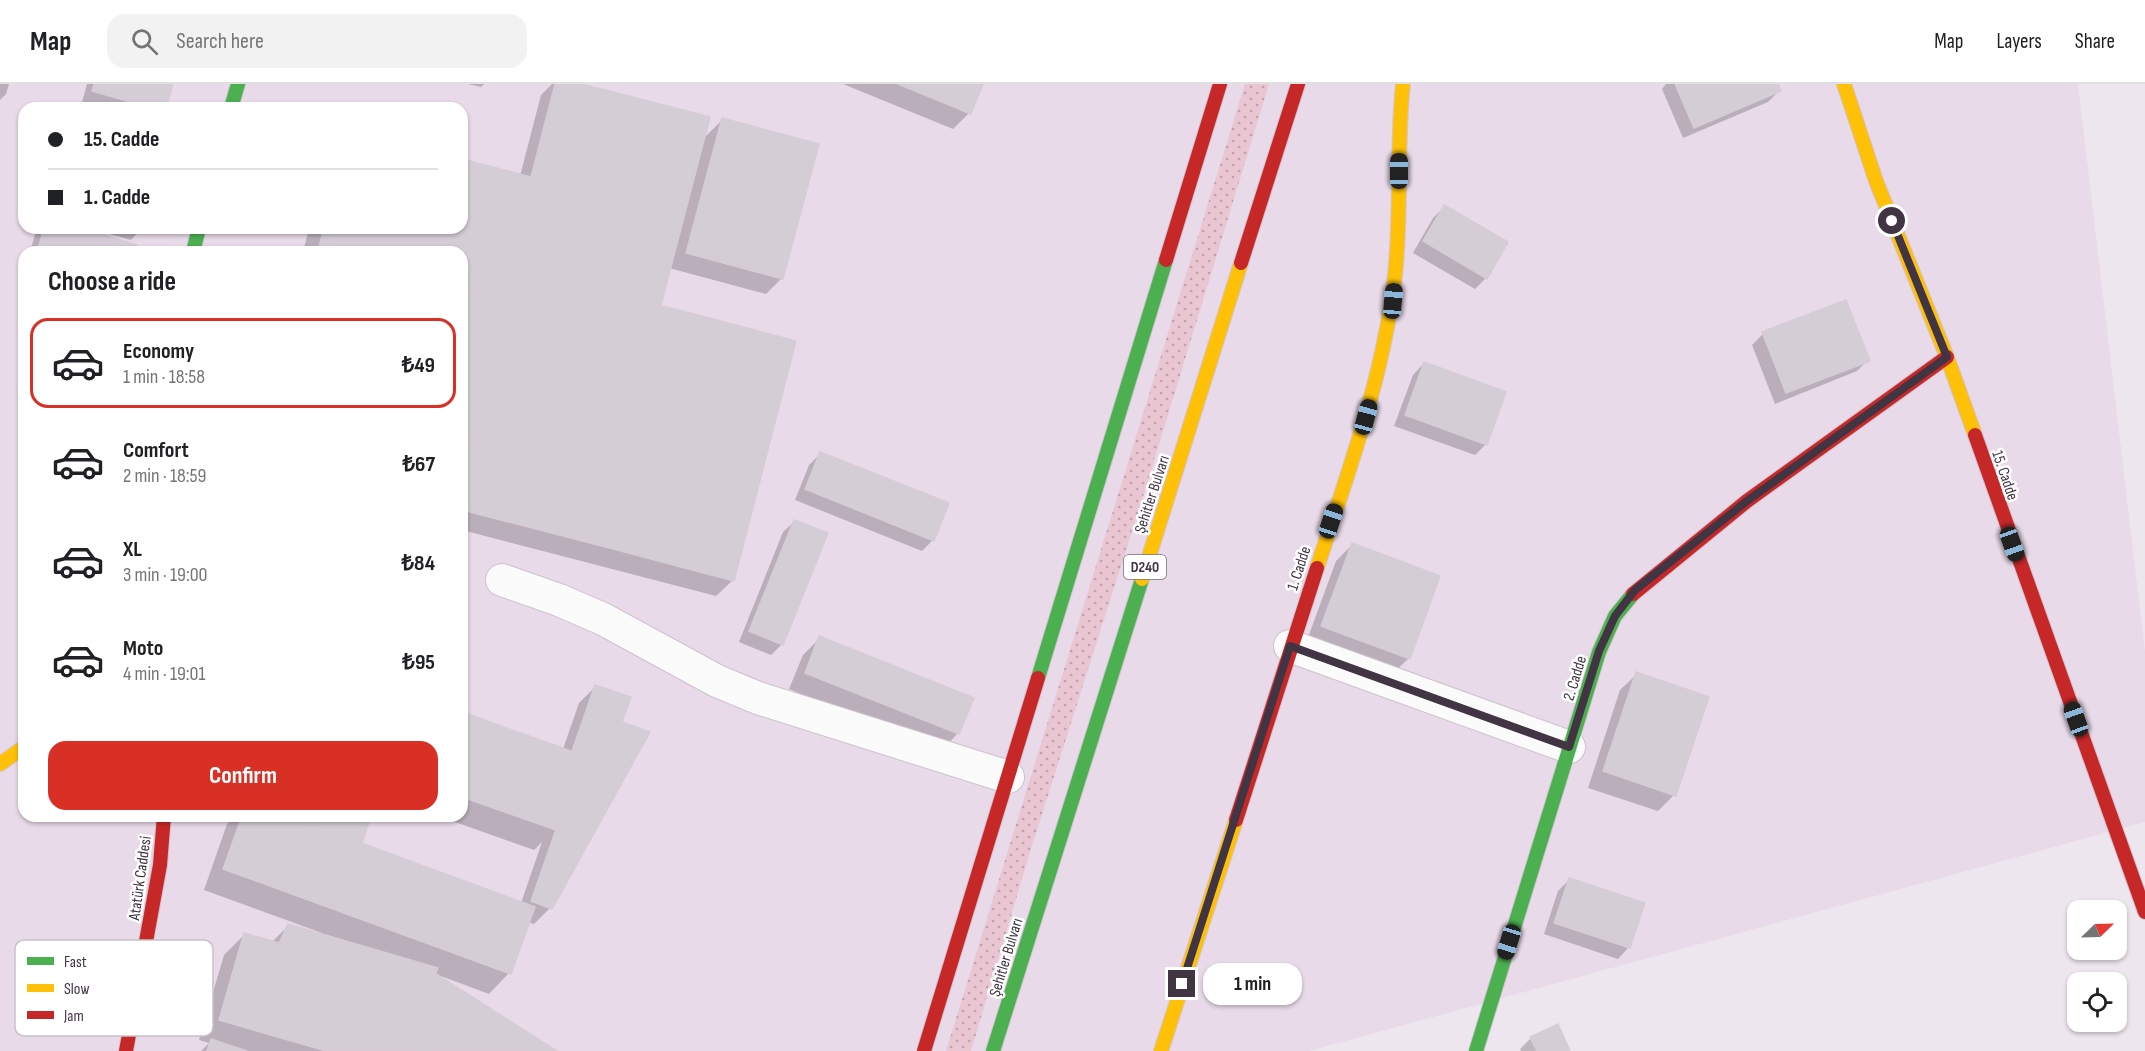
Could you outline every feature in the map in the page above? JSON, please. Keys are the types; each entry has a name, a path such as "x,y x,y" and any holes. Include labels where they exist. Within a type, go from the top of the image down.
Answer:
{"street":[{"path":"233,102 238,84"},
{"path":"924,1051 1221,84"},
{"name":"Şehitler Bulvarı","path":"993,1051 1298,84"},
{"name":"1. Cadde","path":"1161,1051 1290,646 1366,417 1393,301 1397,252 1398,133 1403,84"},
{"name":"15. Cadde","path":"1845,84 1876,181 1947,357 2145,912"},
{"name":"2. Cadde","path":"1476,1051 1599,651 1615,616 1635,590 1747,501 1947,357"},
{"path":"502,580 559,600 603,619 717,681 758,698 1008,777"},
{"path":"1290,646 1569,747"},
{"path":"0,764 18,751"},
{"name":"Atatürk Caddesi","path":"146,940 160,865 164,822"},
{"name":"Atatürk Caddesi","path":"126,1051 129,1036"}],"shaded area":[{"path":"0,84 2078,84 2145,652 2145,822 1309,1051 0,1051"},
{"path":"1245,84 1269,84 1142,500 1029,855 971,1051 946,1051"}],"building":[{"path":"94,84 173,84 168,102 130,102 92,91"},
{"path":"555,84 582,84 710,117 684,217 531,177"},
{"path":"898,84 983,84 971,114"},
{"path":"1675,84 1778,84 1781,91 1694,128"},
{"path":"722,118 819,144 783,279 686,253"},
{"path":"468,161 554,183 531,271 481,258 472,292 468,291 468,246 319,246 322,234 468,234"},
{"path":"554,183 684,217 661,305 531,271"},
{"path":"1444,205 1508,242 1487,279 1423,241"},
{"path":"42,234 100,234 137,245 137,246 39,246"},
{"path":"481,258 796,341 750,519 468,445 468,291 472,292"},
{"path":"1846,300 1870,361 1786,393 1762,332"},
{"path":"1424,362 1506,392 1487,445 1405,415"},
{"path":"468,445 614,483 598,545 468,512"},
{"path":"820,452 949,503 934,541 805,489"},
{"path":"614,483 750,519 734,581 598,545"},
{"path":"794,520 828,533 783,645 749,631"},
{"path":"1352,543 1440,576 1410,659 1321,626"},
{"path":"819,636 974,698 959,734 805,673"},
{"path":"1636,672 1709,697 1676,796 1603,771"},
{"path":"595,685 631,697 622,722 650,732 552,909 531,901 582,755 572,751"},
{"path":"468,714 582,755 556,830 468,799"},
{"path":"240,822 304,822 535,907 511,974 223,869"},
{"path":"308,822 369,822 362,843"},
{"path":"1569,878 1645,903 1630,948 1554,923"},
{"path":"288,924 438,968 401,1051 326,1051 219,1020 244,933 279,943"},
{"path":"436,974 557,1051 443,1051 410,1031"},
{"path":"1558,1024 1570,1051 1537,1051 1530,1037"},
{"path":"410,1031 443,1051 401,1051"},
{"path":"211,1039 247,1051 207,1051"}],"traffic: fast":[{"path":"233,102 238,84"},
{"path":"194,246 198,234"},
{"path":"1038,678 1166,260"},
{"path":"993,1051 1142,579"},
{"path":"1476,1051 1599,652 1615,616 1633,594"}],"traffic: slow":[{"path":"1317,568 1364,423 1390,313 1397,251 1403,84"},
{"path":"1844,84 1876,181 1947,357 1975,435"},
{"path":"1142,579 1241,263"},
{"path":"0,764 18,751"},
{"path":"1161,1051 1236,820"}],"traffic: jam":[{"path":"1166,260 1220,84"},
{"path":"1241,263 1298,84"},
{"path":"1633,594 1747,501 1947,357"},
{"path":"1975,435 2145,912"},
{"path":"1236,820 1317,568"},
{"path":"924,1051 1038,678"},
{"path":"146,940 160,865 164,822"},
{"path":"126,1051 129,1036"}],"route":[{"path":"1182,984 1290,646 1569,747 1599,651 1615,616 1635,590 1747,501 1947,357 1892,221"}]}
